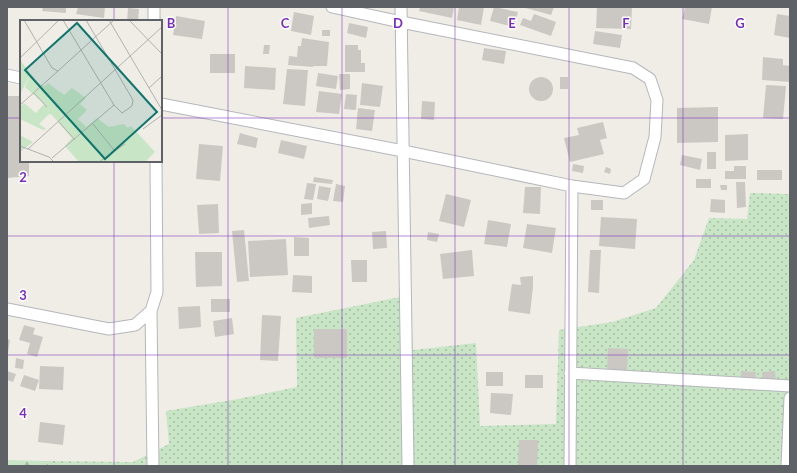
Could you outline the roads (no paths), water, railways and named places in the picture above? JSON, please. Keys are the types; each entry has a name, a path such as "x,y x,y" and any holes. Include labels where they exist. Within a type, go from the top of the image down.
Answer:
{"street":[{"path":"154,7 154,20"},
{"path":"162,104 403,150 572,186 624,192 644,179 655,137 657,100 650,79 633,68 332,7"},
{"path":"401,7 408,466"},
{"path":"7,75 20,78"},
{"path":"153,466 151,311 157,292 156,162"},
{"path":"570,466 572,186"},
{"path":"7,309 109,329 135,324 151,311"},
{"path":"570,373 790,386"},
{"path":"787,466 790,398"}]}
